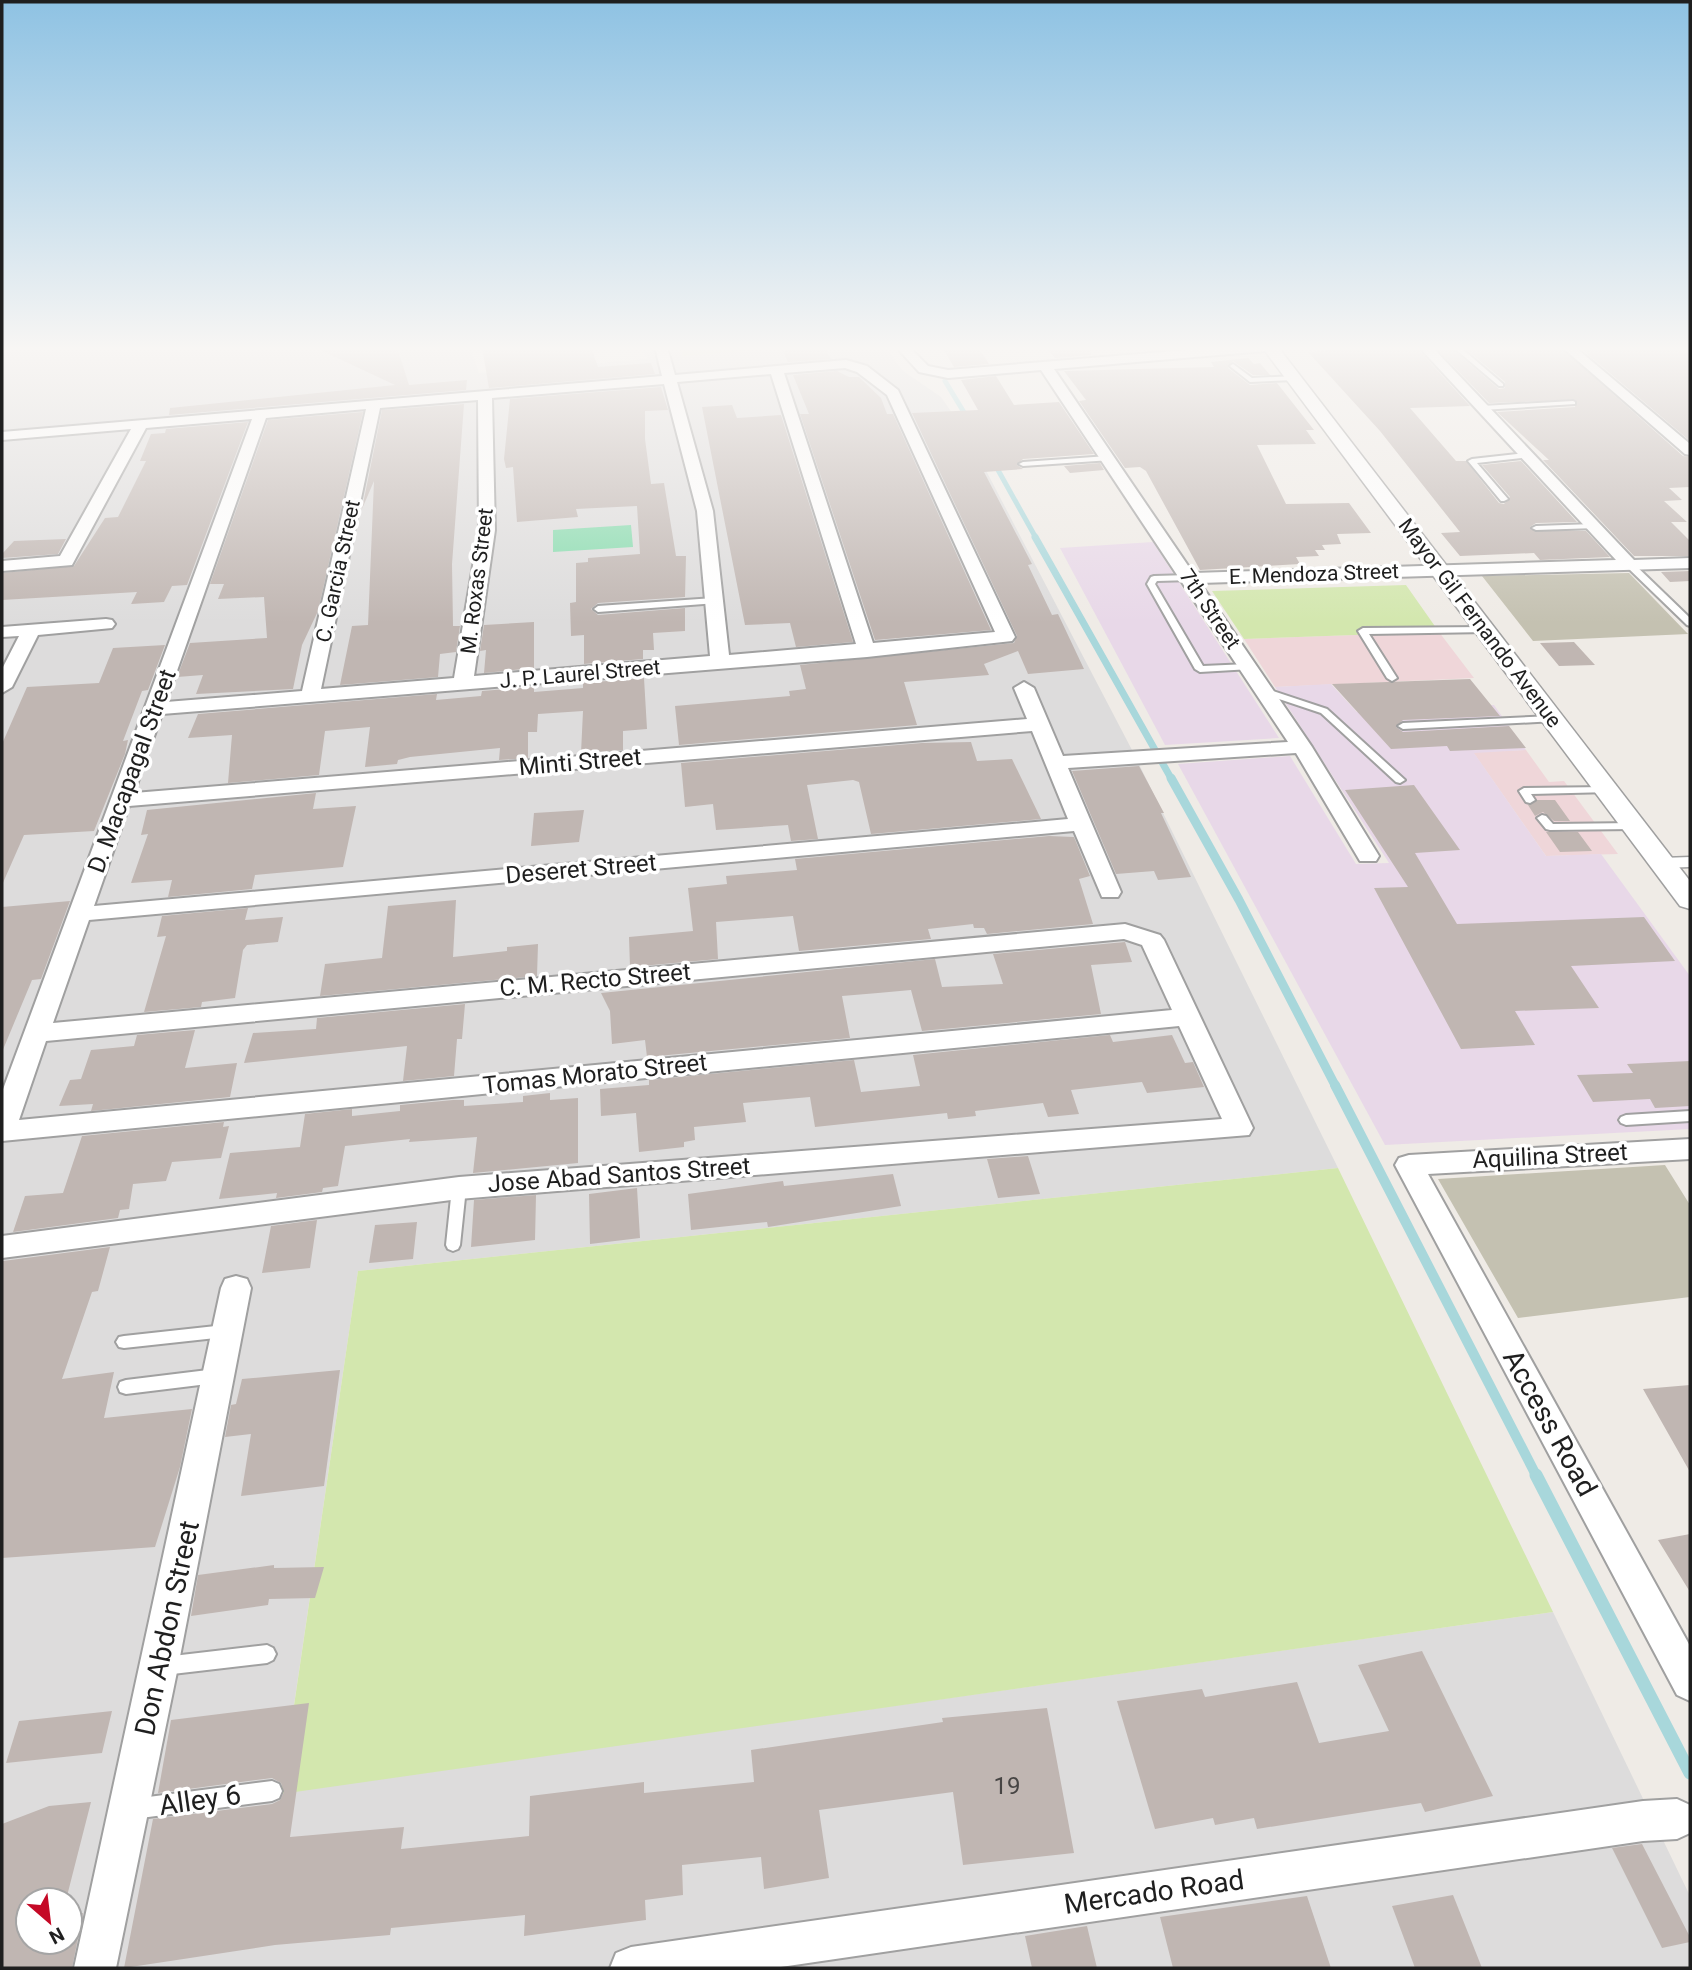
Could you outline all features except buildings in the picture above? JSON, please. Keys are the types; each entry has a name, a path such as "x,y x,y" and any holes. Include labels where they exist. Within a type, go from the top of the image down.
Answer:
{"street":[{"path":"2,566 66,561 133,439"},
{"name":"D. Macapagal Street","path":"2,1129 252,439"},
{"name":"C. Garcia Street","path":"310,697 366,439"},
{"name":"M. Roxas Street","path":"463,684 487,530 486,439"},
{"path":"686,439 705,511 720,661"},
{"path":"798,439 867,651"},
{"name":"J. P. Laurel Street","path":"154,709 867,651 1006,637 914,439"},
{"name":"7th Street","path":"1095,439 1302,747 1368,856"},
{"name":"Mayor Gil Fernando Avenue","path":"1341,439 1690,900"},
{"path":"1512,439 1630,565"},
{"path":"1675,439 1690,452"},
{"name":"E. Mendoza Street","path":"1189,578 1690,564"},
{"path":"2,632 106,624"},
{"path":"2,687 32,629"},
{"path":"1024,688 1110,892"},
{"name":"Minti Street","path":"121,800 1039,724"},
{"path":"1057,763 1302,747"},
{"name":"Deseret Street","path":"80,914 1083,824"},
{"path":"1662,863 1690,862"},
{"name":"C. M. Recto Street","path":"36,1033 1125,931 1152,940 1188,1017"},
{"name":"Jose Abad Santos Street","path":"2,1247 459,1188 1239,1128 1188,1017"},
{"name":"Tomas Morato Street","path":"2,1129 1188,1017"},
{"name":"Aquilina Street","path":"1409,1165 1690,1149"},
{"name":"Access Road","path":"1409,1165 1690,1682"},
{"name":"Don Abdon Street","path":"95,1968 160,1667 236,1288"},
{"name":"Mercado Road","path":"631,1968 1629,1823 1677,1819"}],"lane":[{"path":"1504,499 1472,461 1527,455"},
{"path":"1023,464 1108,458"},
{"path":"1536,528 1593,526"},
{"path":"1630,565 1690,623"},
{"path":"1189,578 1154,579 1151,584 1200,669 1248,667"},
{"path":"598,609 713,601"},
{"path":"1392,678 1363,631 1485,630"},
{"path":"1264,691 1324,711 1400,780"},
{"path":"1403,726 1552,719"},
{"path":"1530,800 1524,791 1607,790"},
{"path":"1542,818 1550,827 1634,826"},
{"path":"1626,1120 1690,1116"},
{"path":"453,1245 459,1188"},
{"path":"124,1342 229,1331"},
{"path":"126,1387 219,1375"},
{"path":"160,1667 267,1654"},
{"name":"Alley 6","path":"130,1810 272,1791"}],"shaded area":[{"path":"2,439 970,439 1132,750 1338,1168 358,1271 281,1793 1553,1612 1690,1896 1690,1968 2,1968"},
{"path":"1153,542 1279,738 1165,745 1060,548"},
{"path":"1629,573 1688,634 1533,641 1482,576"},
{"path":"1439,632 1474,678 1275,687 1244,639"},
{"path":"1331,684 1357,712 1494,705 1526,750 1474,753 1546,856 1601,854 1690,976 1690,1129 1385,1145 1178,764 1290,756 1356,864 1389,863 1275,687"},
{"path":"1526,750 1549,782 1564,781 1618,854 1546,856 1473,752"},
{"path":"1665,1165 1690,1205 1690,1297 1518,1318 1438,1179"}],"green space":[{"path":"631,525 633,547 553,552 553,530"},
{"path":"1406,585 1439,632 1244,639 1212,591"},
{"path":"1338,1168 1553,1612 281,1794 358,1271"}],"waterway":[{"path":"993,461 1036,538"},
{"path":"1035,537 1172,780"},
{"path":"1171,778 1239,900 1336,1087"},
{"path":"1335,1085 1537,1477"},
{"path":"1536,1475 1690,1773"}]}
